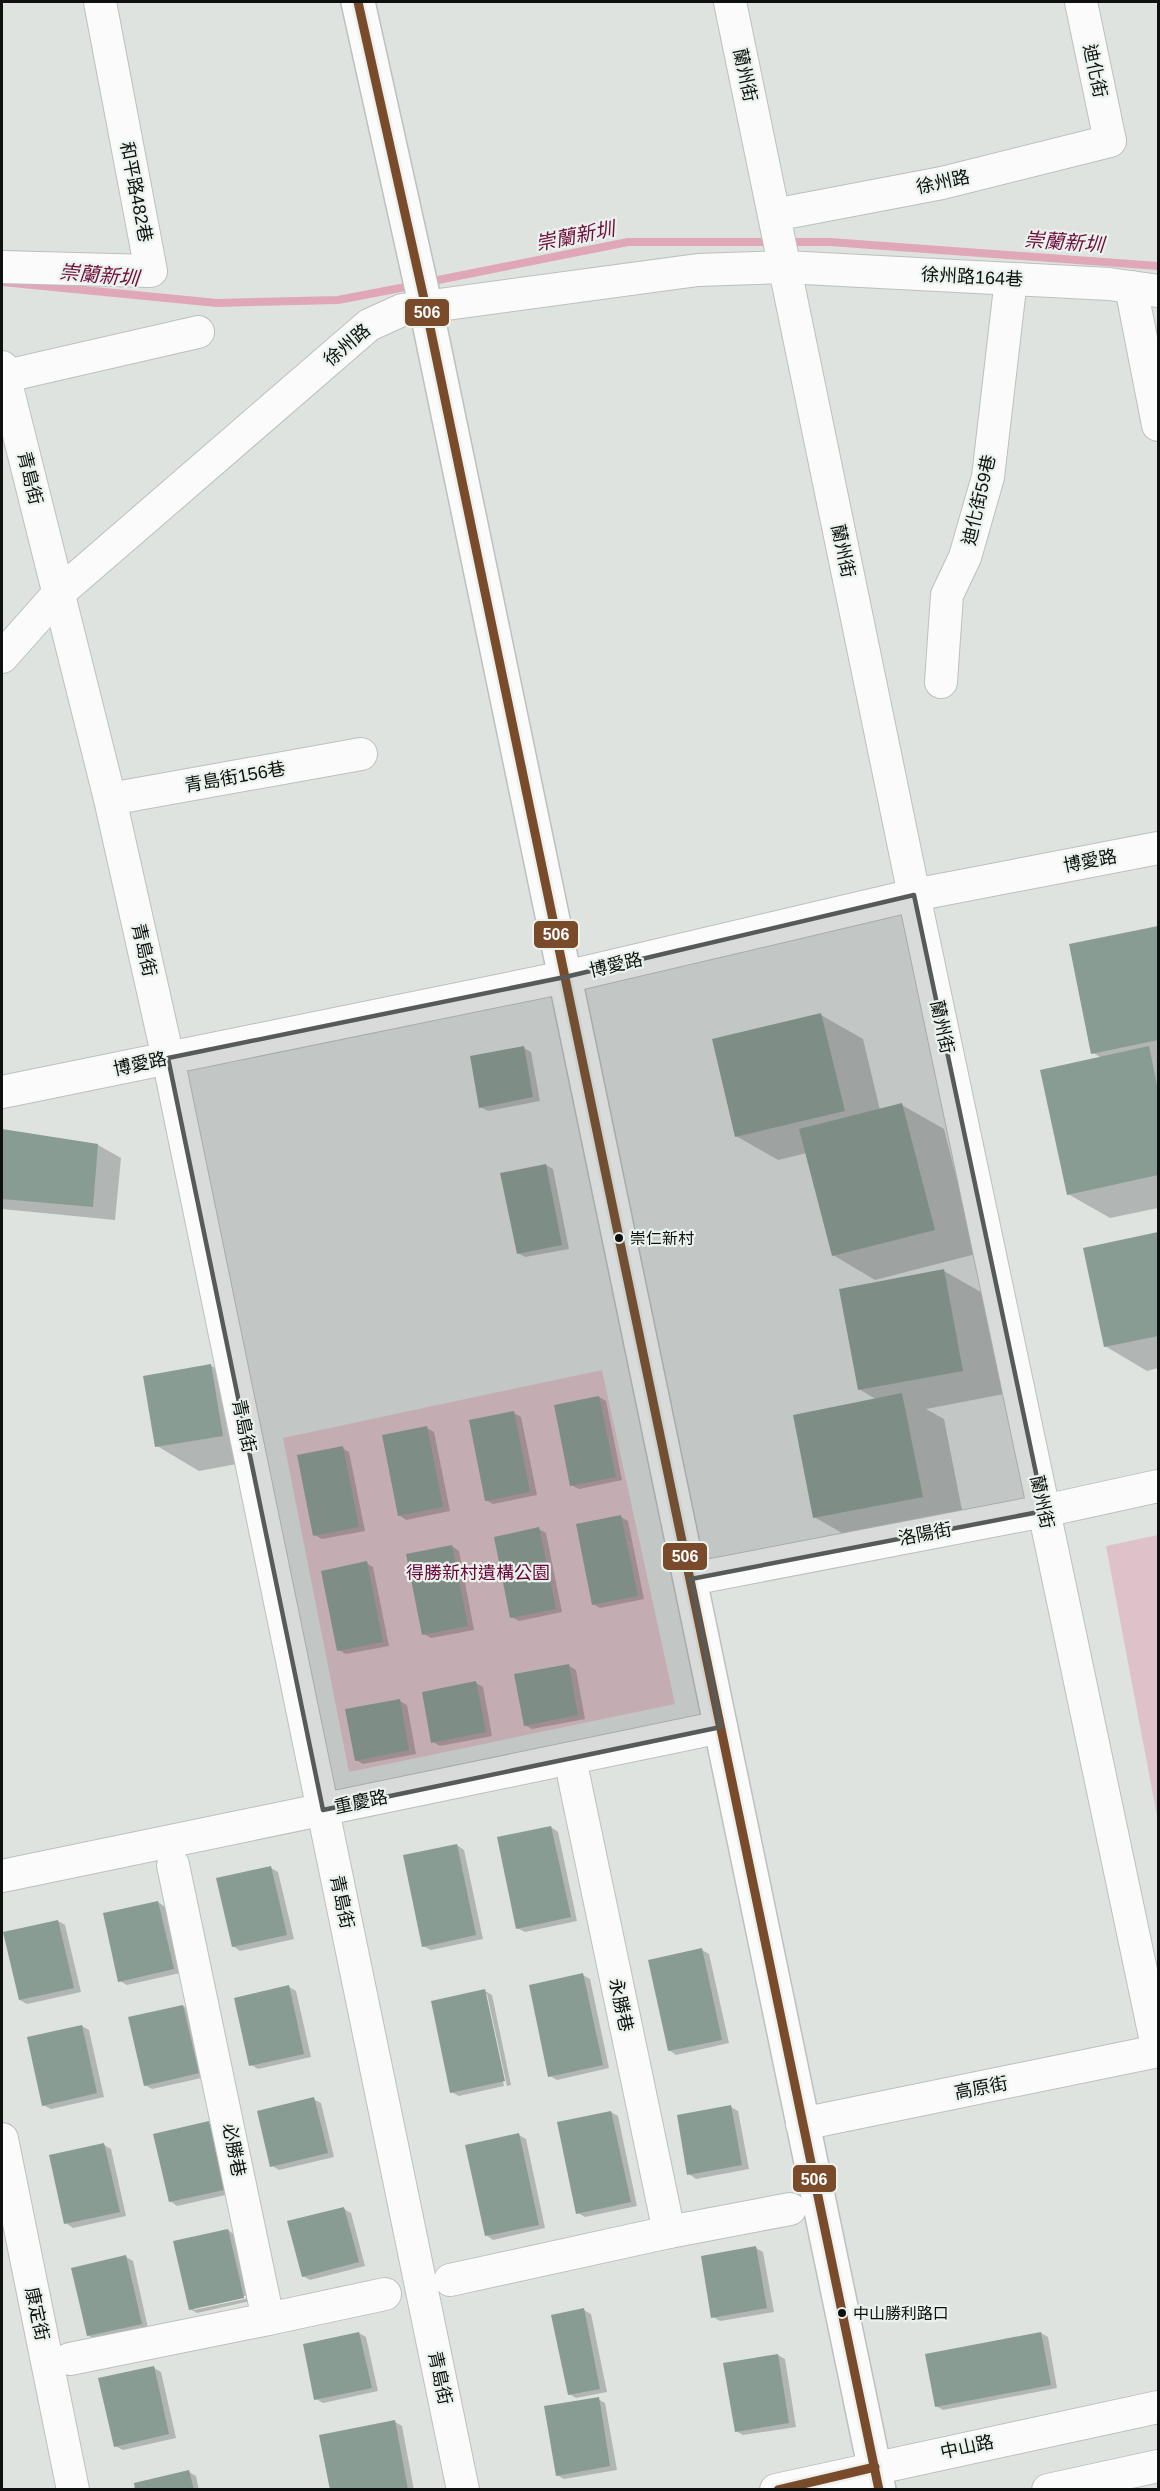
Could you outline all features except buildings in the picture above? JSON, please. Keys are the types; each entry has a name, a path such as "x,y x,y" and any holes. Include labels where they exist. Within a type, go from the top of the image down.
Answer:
{"main road":[{"path":"358,2 423,292 877,2478"}],"street":[{"name":"和平路482巷","path":"2,267 151,270 100,2"},
{"name":"蘭州街","path":"730,2 914,895 1158,2051"},
{"name":"迪化街","path":"1081,2 1110,141"},
{"name":"徐州路","path":"2,657 59,593 369,325 402,310 423,292 698,270 942,183 1110,141"},
{"name":"徐州路164巷","path":"780,242 1011,279 1108,284 1145,289"},
{"name":"迪化街59巷","path":"941,682 947,595 965,557 988,477 1011,279"},
{"path":"1145,289 1158,425"},
{"path":"2,373 198,332"},
{"name":"青島街","path":"2,373 110,800 168,1058 463,2490"},
{"name":"青島街156巷","path":"110,800 361,754"},
{"name":"博愛路","path":"2,1092 566,977 914,895 1158,848"},
{"name":"洛陽街","path":"691,1579 1044,1511 1158,1486"},
{"name":"重慶路","path":"2,1876 721,1727"},
{"name":"永勝巷","path":"574,1778 669,2232"},
{"name":"必勝巷","path":"173,1865 268,2319"},
{"name":"高原街","path":"802,2124 1158,2051"},
{"name":"康定街","path":"2,2139 73,2490"},
{"path":"450,2280 669,2232 790,2209"},
{"path":"70,2359 385,2294"},
{"name":"中山路","path":"776,2490 877,2478 1158,2407"},
{"path":"1048,2490 1158,2466"}],"highlighted area":[{"path":"914,895 1044,1511 691,1579 721,1727 323,1810 168,1058 565,977"}],"green space":[{"name":"得勝新村遺構公園","path":"602,1370 675,1704 349,1772 283,1438"},
{"path":"1158,1535 1158,1821 1106,1546"}],"waterway":[{"name":"崇蘭新圳","path":"428,282 628,242 830,242 1158,266"},
{"name":"崇蘭新圳","path":"2,282 217,303 338,300 416,285"}],"transit line":[{"name":"506","path":"358,2 426,308 879,2490"},
{"name":"506","path":"778,2490 875,2467"}],"place":[{"name":"崇仁新村","path":"619,1238"},
{"name":"中山勝利路口","path":"842,2313"}]}
